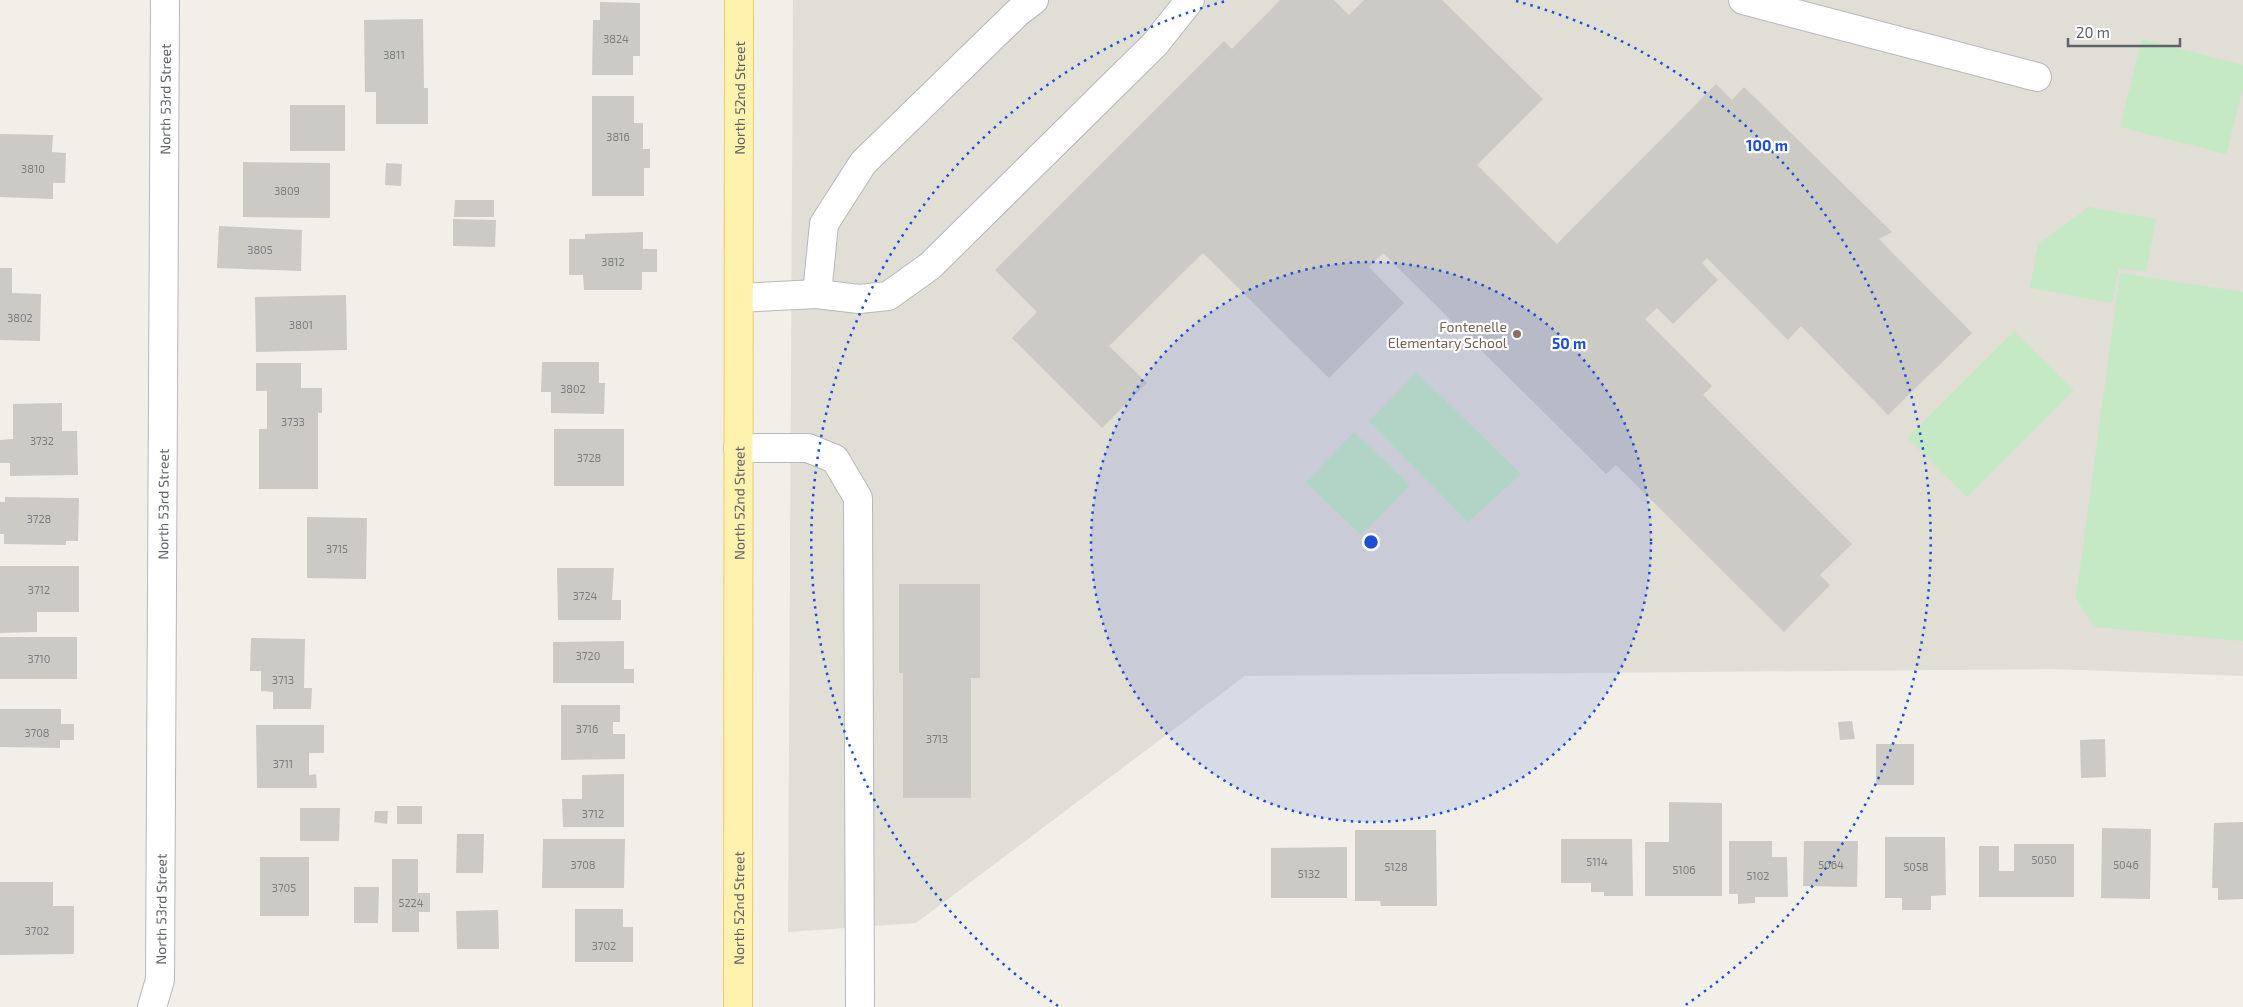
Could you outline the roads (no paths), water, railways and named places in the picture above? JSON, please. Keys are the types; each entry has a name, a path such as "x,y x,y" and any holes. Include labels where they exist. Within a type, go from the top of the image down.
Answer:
{"main road":[{"name":"North 52nd Street","path":"738,1007 739,0"}],"street":[{"name":"North 53rd Street","path":"152,1007 160,980 165,0"},
{"path":"817,294 824,224 863,163 1017,13 1034,0"},
{"path":"739,298 817,294 859,300 888,296 930,266 1155,44 1190,0"},
{"path":"1743,0 2037,77"},
{"path":"738,448 808,448 835,459 858,498 860,1007"}],"place":[{"name":"Fontenelle Elementary School","path":"1517,334"}]}
